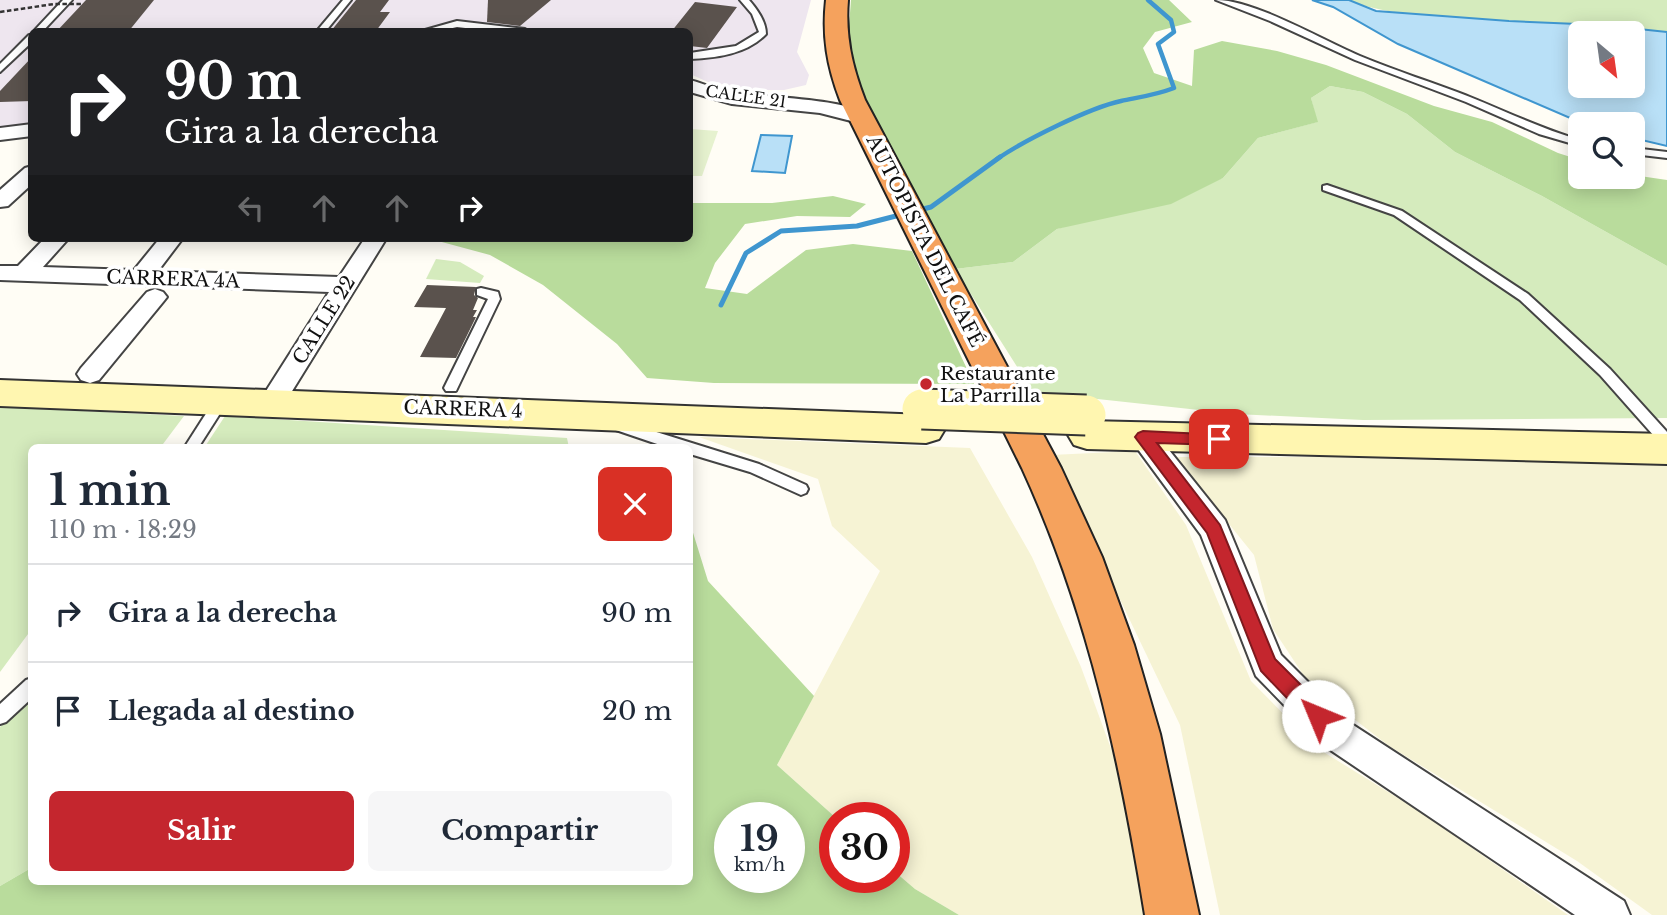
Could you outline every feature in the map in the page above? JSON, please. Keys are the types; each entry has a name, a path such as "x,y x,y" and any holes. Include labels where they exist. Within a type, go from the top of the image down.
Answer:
{"highway":[{"name":"AUTOPISTA DEL CAFÉ","path":"837,0 834,33 848,88 937,267 1032,446 1081,556 1104,618 1142,755 1172,915"}],"main road":[{"name":"CARRERA 4","path":"0,372 90,374 590,414 924,419"},
{"name":"CARRERA 4","path":"0,393 221,401 278,391 451,388 924,419"},
{"path":"924,419 1086,425 1294,441"},
{"path":"1086,425 1143,437 1667,449"}],"street":[{"name":"CALLE 21","path":"693,87 732,97 827,106 863,118"},
{"name":"CALLE 21","path":"804,104 836,98 848,88"},
{"path":"0,134 28,130"},
{"path":"0,201 28,176"},
{"path":"12,274 53,242"},
{"path":"90,374 147,287 170,242"},
{"name":"CALLE 22","path":"278,391 373,242"},
{"name":"CARRERA 4A","path":"12,274 147,287 346,285"},
{"path":"1143,437 1214,530 1268,665 1335,733 1610,915"}],"lane":[{"path":"41,28 68,0"},
{"path":"323,28 347,0"},
{"path":"693,56 719,52 758,39 763,32 760,22 744,0"},
{"path":"1220,0 1264,15 1332,47 1451,92 1542,132 1568,140"},
{"path":"440,28 457,24 491,28"},
{"path":"0,69 28,41"},
{"path":"1645,152 1667,155"},
{"path":"1327,188 1398,214 1524,297 1605,372 1667,441"},
{"path":"451,388 494,299 494,295 481,292"},
{"path":"194,444 221,401"},
{"path":"590,414 673,444"},
{"path":"693,451 754,468 801,489"},
{"path":"0,716 28,690"}],"path":[{"path":"0,12 54,4 82,4"}],"shaded area":[{"path":"0,0 811,0 797,52 809,75 806,85 784,90 757,90 708,82 693,75 693,28 28,28 28,123 0,127"},
{"path":"699,437 970,448 1032,557 1081,667 1120,773 1145,915 959,915 910,885 910,802 819,803 777,765 880,571 832,526 818,479"},
{"path":"1667,450 1667,915 1652,915 1577,861 1389,746 1310,685 1273,629 1254,555 1175,457 1585,457"},
{"path":"1135,451 1186,525 1251,681 1317,748 1419,811 1568,915 1220,915 1180,725 1051,455"}],"green space":[{"path":"851,0 1169,0 1192,22 1155,32 1143,48 1154,73 1192,86 1194,50 1222,41 1277,51 1326,65 1434,106 1492,122 1568,156 1568,189 1645,189 1645,177 1667,180 1667,266 1542,196 1455,152 1407,114 1363,92 1330,86 1311,98 1318,122 1258,138 1223,178 1171,204 1057,229 1013,262 955,269 862,96 847,52"},
{"path":"1349,0 1667,0 1667,32 1645,30 1645,21 1568,21 1568,24 1403,13"},
{"path":"1330,86 1363,92 1407,114 1455,152 1542,196 1667,266 1667,418 1363,420 1236,414 1033,392 955,269 1013,262 1057,229 1223,178 1258,138 1317,122 1311,98"},
{"path":"693,129 718,131 702,176 693,176"},
{"path":"833,196 866,204 850,217 797,216 745,224 715,263 705,288 747,294 806,250 853,244 912,251 974,384 714,383 647,378 617,344 543,285 490,255 442,242 693,242 693,203 772,203"},
{"path":"436,259 460,262 484,276 480,283 426,279"},
{"path":"0,407 184,416 163,444 28,444 28,634 0,672"},
{"path":"225,416 567,438 568,444 207,444"},
{"path":"693,533 708,581 814,696 777,765 819,803 819,893 910,893 910,885 959,915 0,915 0,886 28,870 28,885 693,885"},
{"path":"28,699 28,870 0,886 0,727"}],"water":[{"path":"1312,0 1349,0 1376,11 1568,24 1568,98 1645,98 1645,30 1667,32 1667,146 1645,141 1645,112 1568,112 1568,117 1398,44 1333,7"},
{"path":"761,135 792,136 785,173 752,171"}],"building":[{"path":"86,0 154,0 131,28 60,28"},
{"path":"356,0 389,0 380,12 390,12 378,28 333,28"},
{"path":"488,0 551,0 520,26 487,22"},
{"path":"695,2 737,7 707,48 693,46 693,28 674,28"},
{"path":"28,61 28,101 0,102 0,91"},
{"path":"427,285 476,287 474,295 478,298 473,310 477,310 473,317 476,317 456,358 420,357 446,308 414,307"}],"waterway":[{"path":"1000,157 1040,134 1092,110 1174,88 1158,44 1174,32 1171,20 1148,0"},
{"path":"721,305 746,253 781,231 857,226 931,207 1000,157"}],"place":[{"name":"Restaurante La Parrilla","path":"926,384"}],"route":[{"path":"1219,439 1143,437 1214,530 1268,665 1318,716"}]}
